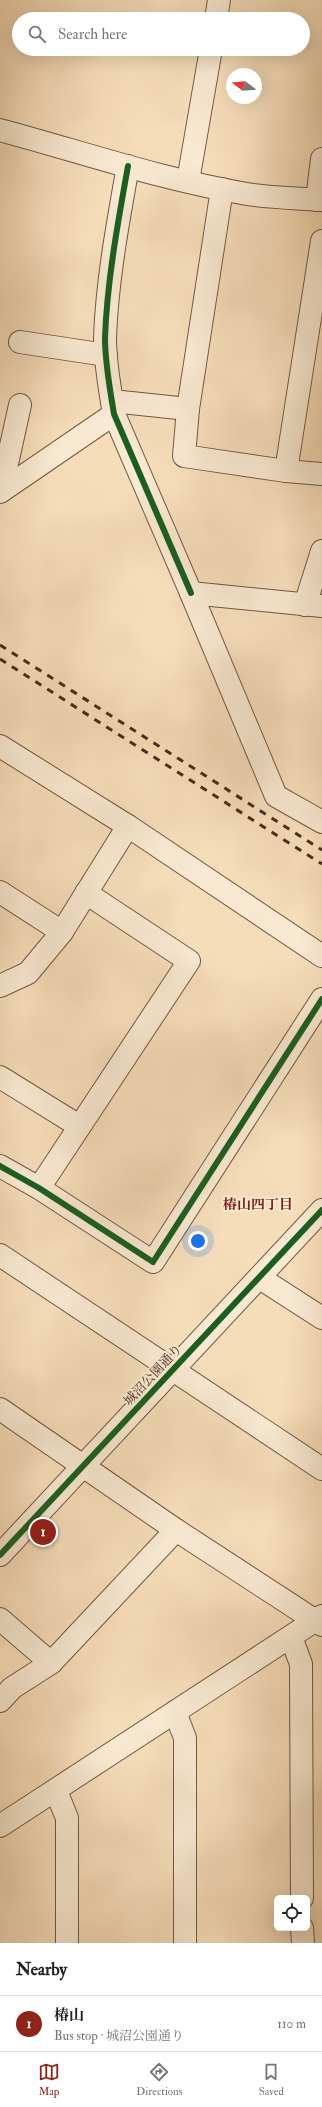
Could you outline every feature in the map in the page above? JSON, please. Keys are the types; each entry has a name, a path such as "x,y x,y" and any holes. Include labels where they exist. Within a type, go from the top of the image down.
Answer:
{"street":[{"path":"217,12 219,0"},
{"path":"188,181 210,56"},
{"path":"0,130 128,166 188,181 222,189 271,197 320,200 322,159"},
{"path":"128,166 110,282 105,339 113,407 276,796 322,822"},
{"path":"222,189 188,409 184,456 286,471 322,474"},
{"path":"286,471 322,241"},
{"path":"20,342 106,355"},
{"path":"0,491 20,405"},
{"path":"0,491 113,407 188,409"},
{"path":"192,593 313,605 322,551"},
{"path":"0,746 128,826 322,956"},
{"path":"0,986 28,972 62,932 128,826"},
{"path":"0,892 62,932"},
{"path":"39,1188 189,961 86,893"},
{"path":"0,1166 39,1188 153,1262 322,999"},
{"path":"0,1077 79,1126"},
{"name":"城沼公園通り","path":"0,1554 260,1278 321,1211"},
{"path":"0,1255 322,1469"},
{"path":"260,1278 322,1318"},
{"path":"0,1409 176,1530 320,1620 175,1712 56,1791 2,1821"},
{"path":"0,1701 12,1688 51,1663 176,1530"},
{"path":"0,1619 51,1663"},
{"path":"292,1637 301,1664 302,1895"},
{"path":"175,1712 185,1738 185,1943"},
{"path":"56,1791 67,1818 67,1943"},
{"path":"302,1931 302,1943"}],"railway":[{"path":"0,645 322,850"},
{"path":"0,659 322,864"}],"cycle path":[{"path":"128,166 120,208 106,317 105,347 109,386 114,414 191,593"},
{"path":"0,1166 39,1188 153,1262 322,999"},
{"path":"0,1555 322,1210"}],"place":[{"name":"椿山","path":"43,1532"}],"district":[{"name":"椿山四丁目","path":"258,1204"}]}
